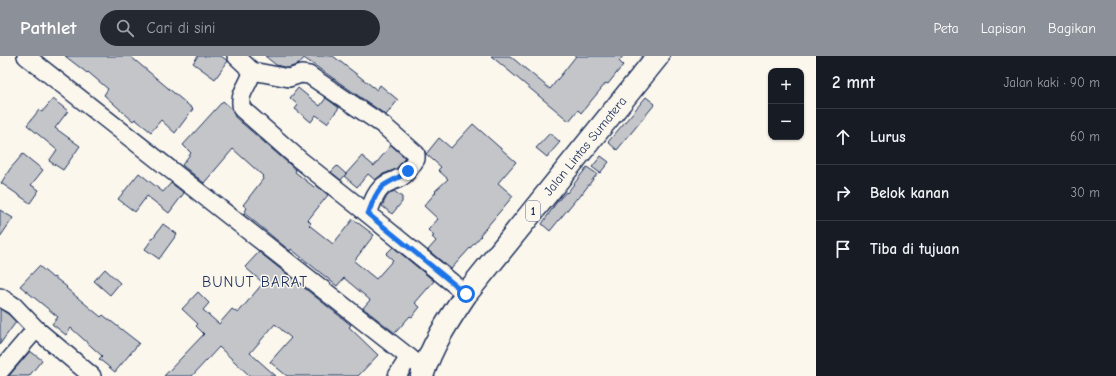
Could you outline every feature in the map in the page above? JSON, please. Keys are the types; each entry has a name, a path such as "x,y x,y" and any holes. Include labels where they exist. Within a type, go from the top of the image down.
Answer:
{"highway":[{"name":"Jalan Lintas Sumatera","path":"418,368 466,294 658,56"}],"street":[{"path":"26,56 418,368"},
{"path":"236,56 252,71 289,78 301,74 309,75 383,125 416,154 416,159 408,171 402,176 384,185 379,191 373,200 368,214"},
{"path":"252,71 241,96 240,103 242,109 300,160 466,294"},
{"path":"0,297 14,306 36,328 92,376"},
{"path":"0,371 36,328"},
{"path":"397,376 418,368"}],"building":[{"path":"65,56 130,56 193,109 175,133 161,120 151,132 135,119 133,121 104,95 108,89 88,72 87,73"},
{"path":"198,56 221,56 228,61 215,79 193,63"},
{"path":"265,56 333,56 377,90 380,85 398,100 386,115 304,58 299,64 288,68 276,65"},
{"path":"491,56 510,56 550,89 576,56 623,56 619,61 623,65 608,84 606,83 581,113 578,110 569,121"},
{"path":"298,88 320,106 326,98 339,108 327,123 316,115 311,122 295,109 298,105 290,98"},
{"path":"646,97 655,104 617,150 608,142"},
{"path":"53,99 68,111 55,128 80,146 63,170 49,161 57,150 27,125 39,110 42,112"},
{"path":"223,101 232,109 235,117 296,170 295,172 314,187 316,185 328,195 308,220 311,223 309,225 333,244 353,219 374,235 354,261 376,279 393,260 386,254 393,247 434,281 415,303 420,307 395,333 363,308 370,300 344,278 337,286 291,249 290,251 244,213 247,208 243,205 263,179 263,176 233,149 204,183 182,165 191,153 183,145"},
{"path":"473,124 516,162 498,183 513,196 480,235 481,236 451,269 428,250 436,241 432,237 434,236 428,230 438,219 424,206 436,192 435,191 448,179 438,170 441,167 426,154 439,138 451,148"},
{"path":"550,133 560,142 547,157 536,148"},
{"path":"391,145 405,158 396,169 381,175 375,180 368,174 357,187 344,176 362,156 374,166"},
{"path":"23,154 43,170 31,185 39,190 30,203 1,183 10,169"},
{"path":"601,156 609,162 600,173 592,167"},
{"path":"337,166 346,174 341,180 331,172"},
{"path":"587,167 597,174 578,199 577,198 550,231 542,224 556,203 566,192 567,193"},
{"path":"139,173 163,192 171,183 184,193 169,213 147,196 135,212 118,199"},
{"path":"394,191 402,197 402,202 392,214 382,206 387,196"},
{"path":"0,210 13,218 0,237"},
{"path":"163,224 177,234 159,259 145,249"},
{"path":"259,252 351,325 349,327 378,355 358,376 287,376 270,362 291,338 275,324 250,353 276,376 250,376 219,347 192,376 164,376 204,334 196,326 198,324 182,309 198,292 209,303 203,310 219,324 232,309 238,313 263,283 245,267"},
{"path":"39,266 67,287 66,288 101,317 103,315 139,343 115,372 99,359 102,356 71,328 66,335 52,324 58,317 20,286"},
{"path":"105,269 120,283 110,295 94,281"},
{"path":"0,309 16,322 0,344"},
{"path":"30,351 42,360 29,376 9,376"}],"district":[{"name":"BUNUT BARAT","path":"255,282"}],"route":[{"path":"408,171 402,176 384,185 373,200 368,214 466,294"}]}
